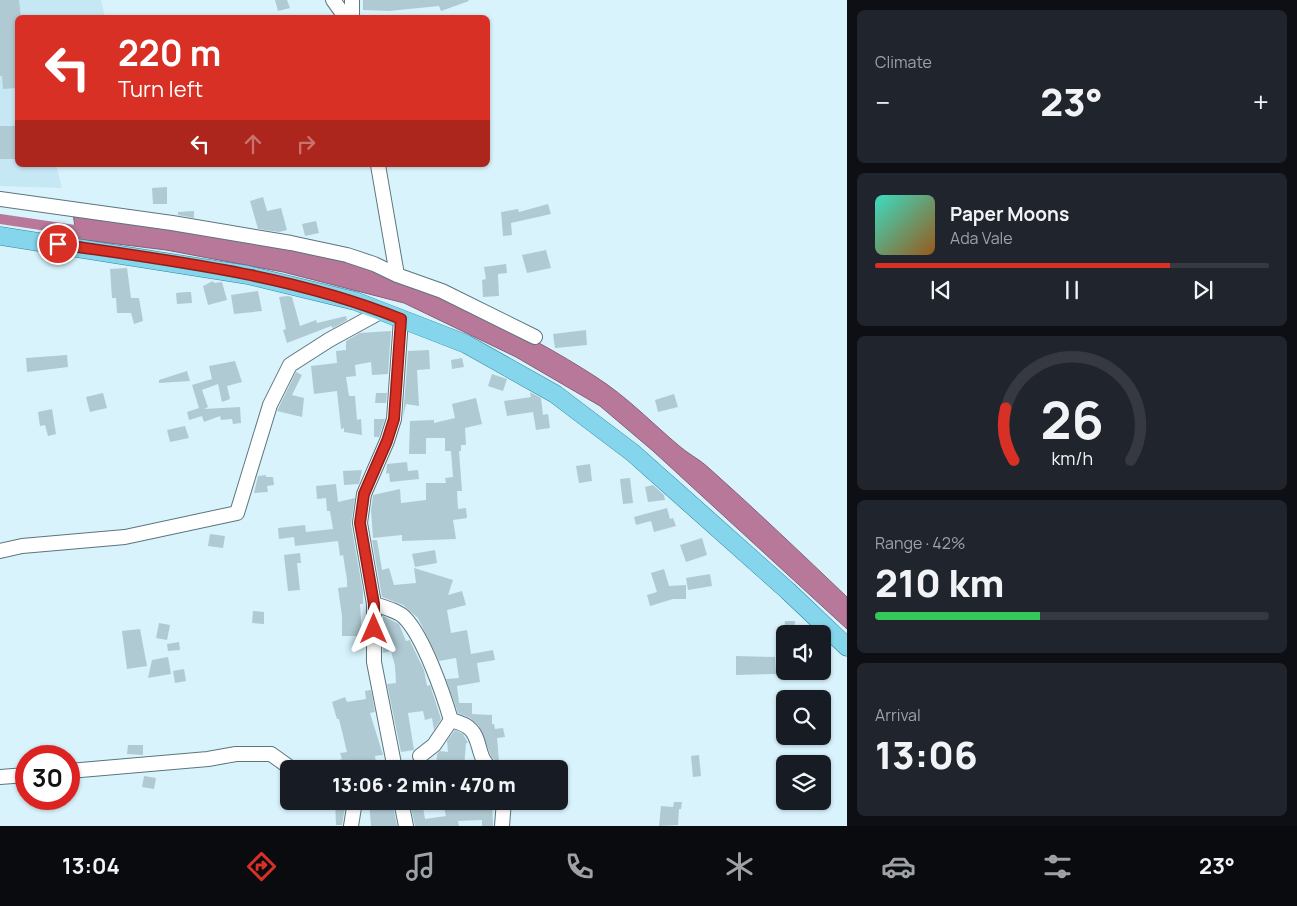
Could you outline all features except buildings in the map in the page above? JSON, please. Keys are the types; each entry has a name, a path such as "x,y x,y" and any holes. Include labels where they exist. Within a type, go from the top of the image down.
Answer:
{"main road":[{"path":"0,236 248,276 355,301 466,344 556,394 633,453 788,591 847,647"}],"street":[{"path":"333,0 344,15"},
{"path":"352,0 352,15"},
{"path":"378,167 397,275"},
{"path":"0,199 291,243 374,264 397,275 442,290 535,337"},
{"path":"0,551 22,546 125,537 237,513 270,405 290,366 329,340 382,311"},
{"path":"393,760 374,662 374,604 360,523 364,494 387,441 394,419 401,319"},
{"path":"374,604 404,616 415,631 451,720"},
{"path":"420,756 434,745 451,720"},
{"path":"451,720 469,727 474,734 483,760"},
{"path":"80,770 208,759 236,754 271,754 280,760"},
{"path":"0,777 15,776"},
{"path":"351,826 354,810"},
{"path":"403,810 406,826"},
{"path":"502,826 503,810"}],"shaded area":[{"path":"0,0 101,0 105,15 15,15 15,167 57,167 62,188 0,186"},
{"path":"73,214 241,239 341,261 440,295 537,342 618,392 682,448 706,466 762,517 847,597 847,629 653,451 600,406 516,357 404,303 283,272 166,250 77,239"}],"waterway":[{"path":"0,219 88,232"}],"route":[{"path":"58,244 248,276 355,301 401,319 397,399 394,419 387,441 364,494 360,523 374,604 374,629"}]}
